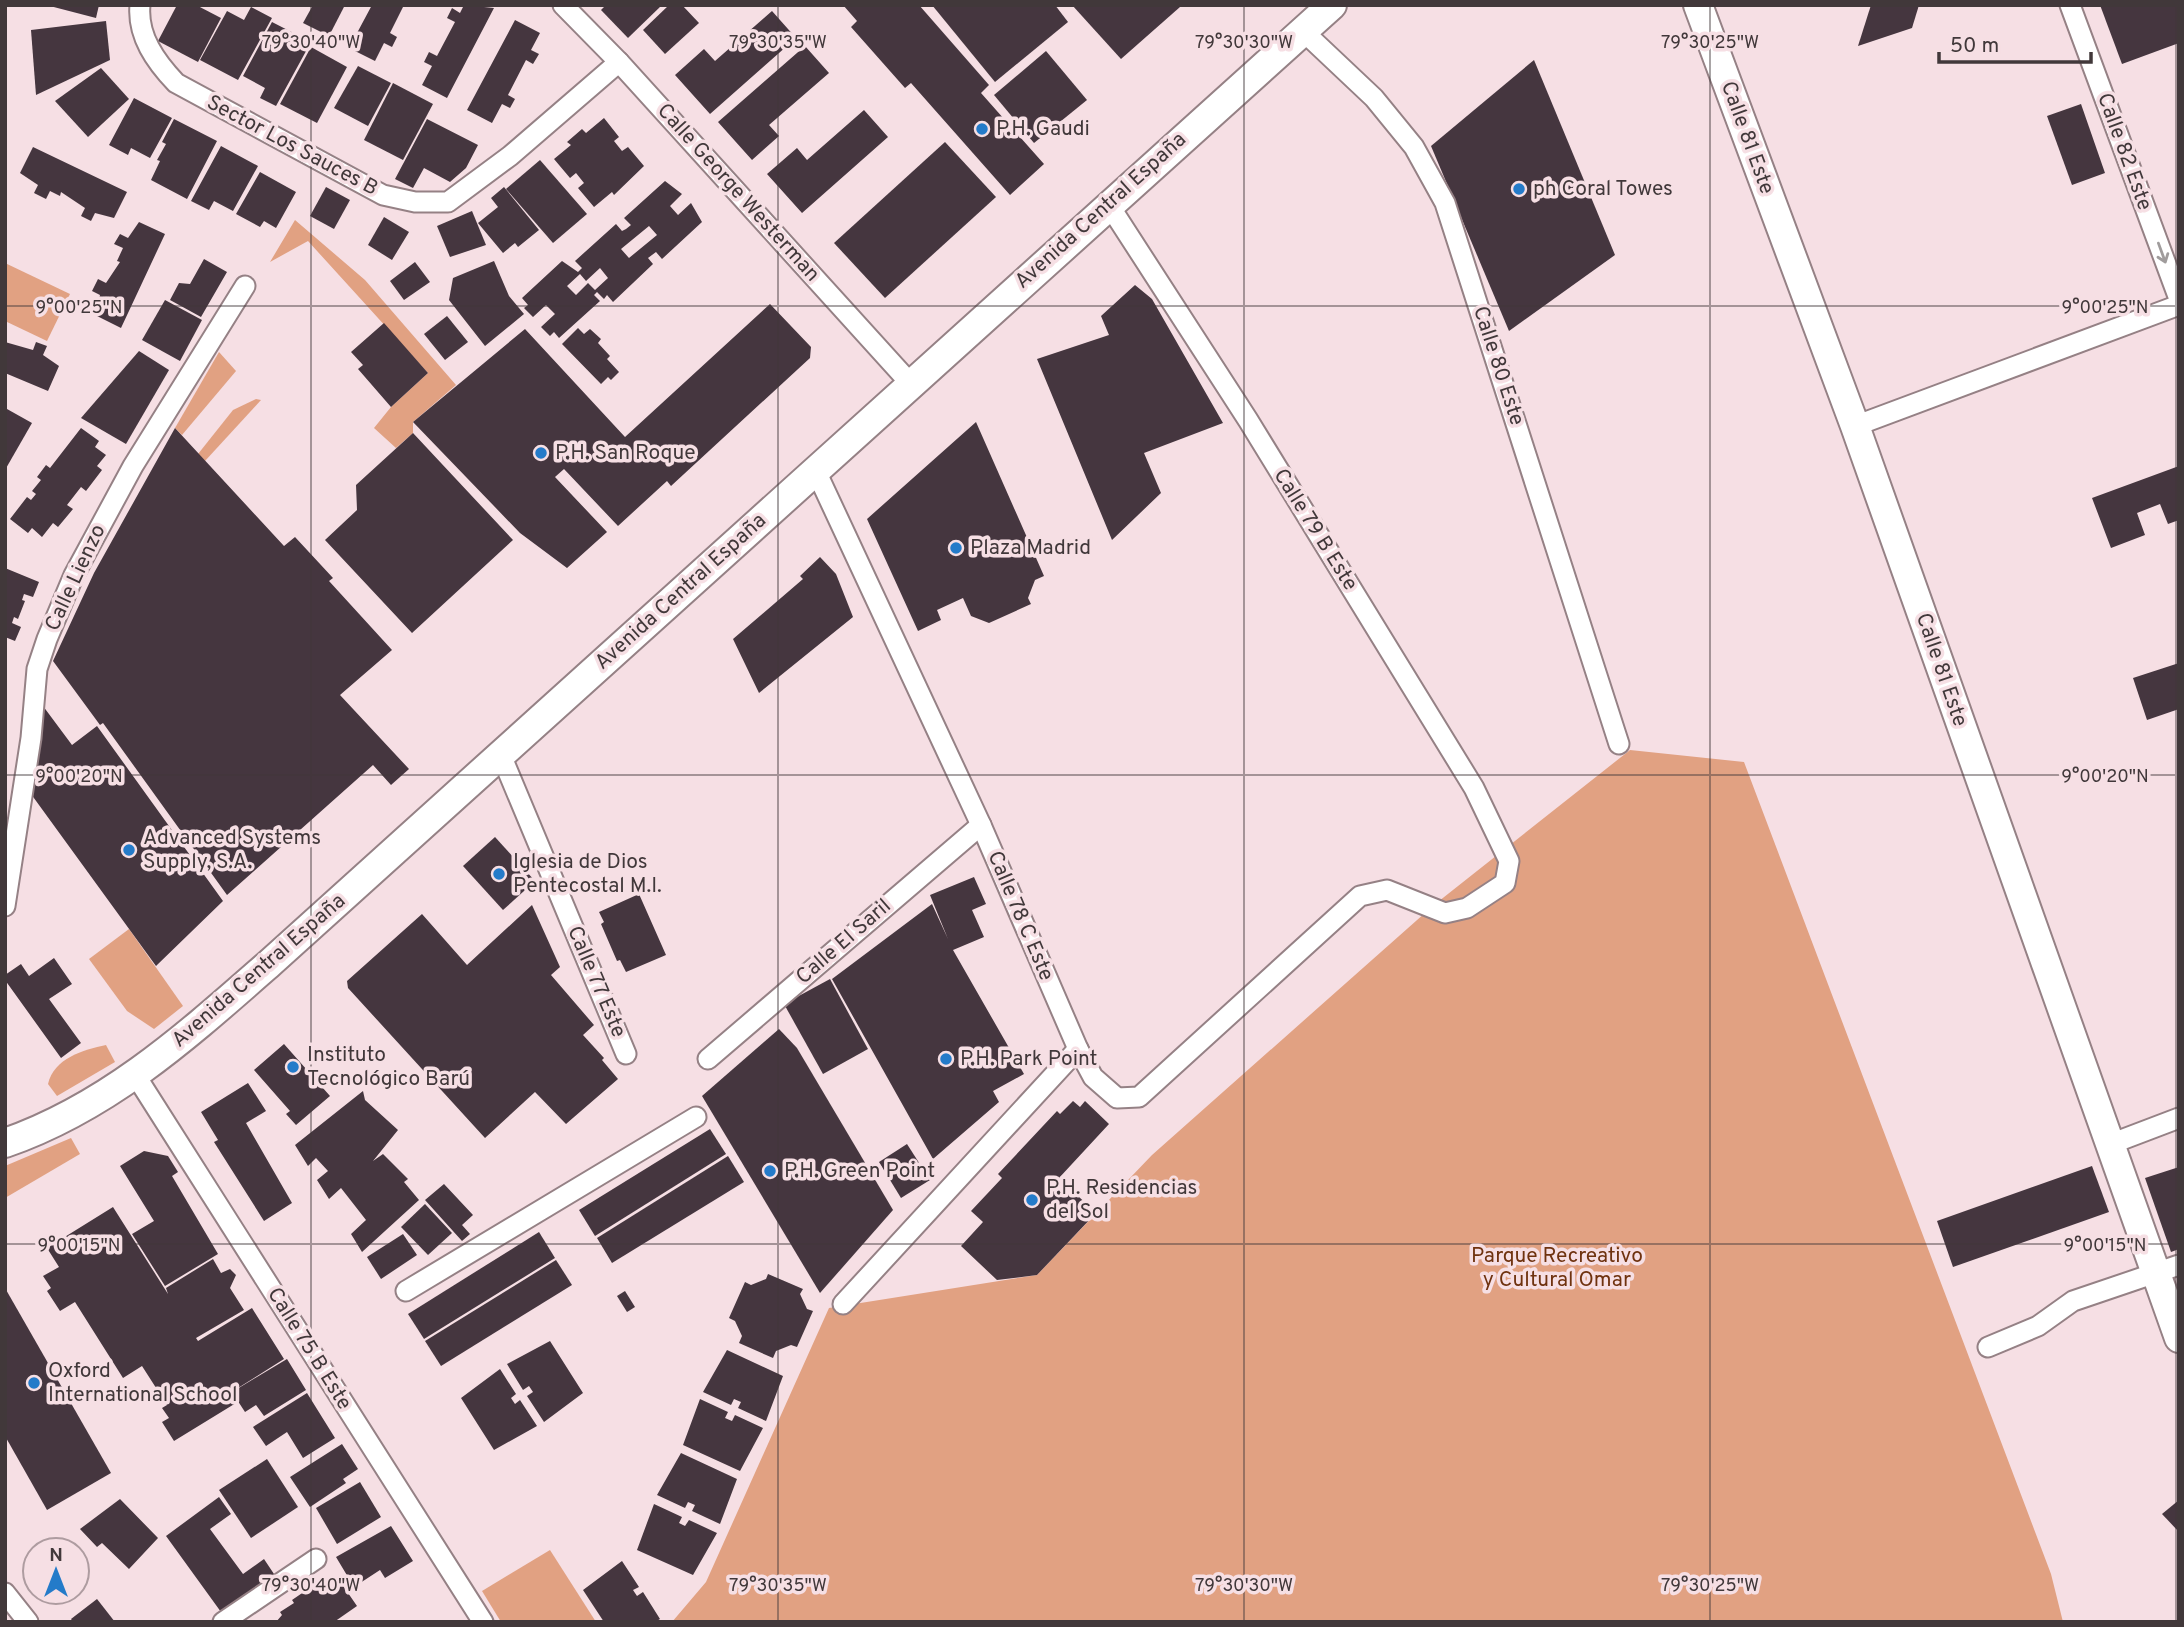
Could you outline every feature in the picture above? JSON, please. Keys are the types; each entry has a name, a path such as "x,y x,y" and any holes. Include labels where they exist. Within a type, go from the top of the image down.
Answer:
{"main road":[{"name":"Avenida Central España","path":"5,1143 71,1115 136,1076 270,963 1332,5"},
{"name":"Calle 81 Este","path":"1698,5 1855,426 2108,1145 2167,1269 2179,1338"}],"street":[{"name":"Sector Los Sauces B","path":"140,5 139,17 153,60 176,83 383,195 415,202 449,202 510,156 619,62"},
{"name":"Calle George Westerman","path":"563,5 619,62 910,383"},
{"name":"Calle 82 Este","path":"2070,5 2179,299"},
{"name":"Calle 80 Este","path":"1303,31 1374,98 1414,147 1445,203 1619,744"},
{"name":"Calle 79 B Este","path":"1109,205 1248,420 1474,788 1509,861"},
{"name":"Calle Lienzo","path":"5,906 31,738 37,668 47,639 74,575 133,466 245,286"},
{"path":"1855,426 2179,305"},
{"name":"Calle 78 C Este","path":"815,469 981,825 1078,1049 1093,1077 1116,1098 1139,1097 1360,896 1387,890 1446,913 1467,908 1505,883 1509,861"},
{"name":"Calle 77 Este","path":"501,755 626,1054"},
{"name":"Calle El Saril","path":"708,1059 981,825"},
{"path":"843,1304 1078,1049"},
{"name":"Calle 75 B Este","path":"136,1076 483,1622"},
{"path":"406,1291 696,1117"},
{"path":"2108,1145 2179,1118"},
{"path":"1988,1347 2038,1326 2073,1301 2167,1269"},
{"path":"223,1622 316,1559"},
{"path":"5,1593 28,1622"}],"green space":[{"path":"295,220 365,280 456,385 413,422 413,433 396,448 374,428 391,407 428,373 308,241 270,262"},
{"path":"5,263 70,294 47,341 5,321"},
{"path":"219,352 236,371 182,435 175,428"},
{"path":"256,399 261,400 205,461 198,454 233,410"},
{"name":"Parque Recreativo y Cultural Omar","path":"1630,750 1744,762 2051,1574 2063,1622 672,1622 706,1582 829,1308 1037,1275 1152,1155 1434,905"},
{"path":"129,929 183,1006 154,1029 127,1011 89,959"},
{"path":"106,1045 115,1062 57,1096 48,1084 56,1068 79,1053"},
{"path":"71,1138 80,1154 5,1198 5,1166"},
{"path":"550,1550 596,1622 501,1622 482,1591"}],"building":[{"path":"46,5 99,5 96,18"},
{"path":"177,5 196,5 221,18 198,62 158,41"},
{"path":"313,5 345,5 329,36 303,23"},
{"path":"372,5 404,5 390,33 397,37 392,47 384,43 375,61 349,48"},
{"path":"464,5 494,8 447,98 422,85 432,66 424,62 429,52 437,56 455,22 447,18 452,8 460,13"},
{"path":"606,5 662,5 628,38 601,10"},
{"path":"669,5 682,5 699,23 665,54 643,30"},
{"name":"P.H. Gaudi","path":"843,5 919,5 989,85 981,93 1044,164 1010,195 911,83 905,88 851,27 857,21"},
{"path":"932,5 1055,5 1068,22 995,82"},
{"path":"1072,5 1178,5 1180,7 1121,59"},
{"path":"1871,5 1919,5 1912,28 1858,46"},
{"path":"2100,5 2179,5 2179,43 2122,64"},
{"path":"251,7 272,18 238,80 200,60 227,11 244,20"},
{"path":"772,11 796,38 710,114 675,75 704,49 715,61"},
{"path":"515,20 540,33 531,50 539,54 533,64 526,60 508,95 515,99 510,108 502,104 492,123 467,110"},
{"path":"106,21 110,60 36,95 31,30"},
{"path":"272,22 311,42 276,106 260,98 265,88 243,76"},
{"path":"805,46 829,73 769,125 779,136 752,160 718,122"},
{"path":"311,47 347,67 317,123 280,104"},
{"path":"1046,51 1087,100 1034,143 994,95"},
{"name":"ph Coral Towes","path":"1534,60 1615,255 1509,331 1431,146"},
{"path":"358,66 391,83 368,126 334,108"},
{"path":"101,68 129,99 88,137 55,101"},
{"path":"393,83 433,104 403,160 364,140"},
{"path":"134,98 172,118 150,158 131,148 128,155 109,145"},
{"path":"2081,104 2105,173 2072,185 2047,116"},
{"path":"864,110 888,137 802,213 767,174 797,148 807,160"},
{"path":"604,118 619,137 614,141 622,151 628,147 644,166 614,195 612,192 594,207 578,188 584,183 576,173 570,178 554,159 571,145 567,142 582,129 586,133"},
{"path":"174,119 217,141 187,199 151,180 160,161 157,160 166,144 162,142"},
{"path":"427,119 478,145 466,168 450,182 424,168 413,188 395,179"},
{"path":"945,142 996,197 885,298 834,243"},
{"path":"221,146 258,166 233,211 214,201 209,210 191,201"},
{"path":"33,147 127,192 114,218 95,213 91,221 81,216 85,208 61,192 60,196 50,191 46,199 34,193 38,185 20,173"},
{"path":"540,160 587,214 553,243 506,189"},
{"path":"260,172 296,192 276,228 264,221 260,227 236,214"},
{"path":"665,181 682,194 670,206 678,215 691,203 702,222 662,259 656,252 648,258 653,264 613,302 607,295 604,299 597,292 594,295 600,301 559,338 554,332 550,336 541,327 555,314 546,305 533,317 524,308 528,305 522,298 562,261 578,272 582,268 575,261 616,224 622,231 631,225 624,218","holes":["649,226 657,235 629,258 621,249","600,268 608,278 595,290 588,283 576,295 567,286 580,274 586,281"]},
{"path":"326,187 350,200 334,229 310,216"},
{"path":"504,187 539,230 518,247 515,243 503,253 478,223 498,207 491,198"},
{"path":"472,211 486,245 450,257 437,226"},
{"path":"384,217 409,232 392,260 368,245"},
{"path":"139,222 165,234 121,328 95,315 100,295 92,291 98,279 106,283 120,262 117,261 123,248 114,244 120,234 128,238"},
{"path":"204,259 227,272 201,317 170,300 179,283 190,284"},
{"path":"494,261 509,296 524,314 485,346 449,300 453,278"},
{"path":"415,262 430,282 404,300 390,281"},
{"path":"1135,285 1152,299 1223,423 1144,453 1161,493 1112,540 1037,359 1109,335 1101,316"},
{"path":"165,300 202,320 180,361 142,340"},
{"name":"P.H. San Roque","path":"770,304 811,347 810,358 671,486 667,481 618,526 564,469 555,477 607,532 567,568 520,533 413,422 525,329 625,437"},
{"path":"447,316 468,342 445,360 424,334"},
{"path":"384,323 428,373 391,407 358,369 363,365 351,352"},
{"path":"578,328 584,334 590,329 601,339 598,343 619,372 611,380 608,377 601,384 562,344"},
{"path":"5,342 33,350 36,342 47,346 43,355 59,366 48,391 5,373"},
{"path":"139,351 169,370 126,444 81,418"},
{"path":"7,409 32,423 5,470 5,412"},
{"name":"Plaza Madrid","path":"976,422 1044,576 1035,580 1028,598 1031,604 989,623 971,616 963,598 937,610 941,620 918,631 867,519"},
{"path":"81,428 99,441 95,447 106,455 97,466 102,470 86,491 81,487 67,505 73,509 58,527 53,523 42,537 32,528 28,533 10,519 27,497 31,500 36,494 32,491 41,480 37,477 46,465 50,468"},
{"path":"175,428 284,546 295,537 333,578 329,581 392,650 340,695 409,769 391,785 373,765 227,895 103,723 100,725 53,661 94,573"},
{"path":"413,433 513,540 412,633 325,540 357,510 356,485"},
{"path":"2179,466 2179,520 2168,524 2160,504 2137,513 2145,535 2111,548 2092,498"},
{"path":"820,557 836,574 853,617 759,693 733,639 803,579 800,576"},
{"path":"5,568 39,582 33,597 24,594 22,600 25,601 18,619 14,617 12,623 21,627 15,641 5,637"},
{"path":"2179,663 2179,709 2147,720 2133,678"},
{"name":"Advanced Systems Supply, S.A.","path":"43,706 72,745 97,726 223,901 156,966 31,794"},
{"name":"Iglesia de Dios Pentecostal M.I.","path":"495,837 535,881 503,910 463,866"},
{"path":"974,877 986,904 972,910 984,937 953,950 1024,1074 993,1091 999,1102 933,1159 832,979 932,904 948,939 930,895"},
{"path":"639,894 666,955 626,972 620,960 617,961 601,924 604,922 599,912"},
{"path":"532,905 560,967 551,975 594,1025 583,1035 604,1058 602,1060 618,1079 566,1124 535,1092 485,1138 348,988 347,981 422,914 467,965"},
{"path":"54,958 72,984 49,999 81,1043 61,1058 5,980 5,975 21,964 29,976"},
{"path":"830,979 868,1049 823,1074 784,1004"},
{"name":"P.H. Green Point","path":"779,1029 797,1048 893,1210 820,1293 702,1096"},
{"path":"284,1044 330,1096 296,1125 286,1114 290,1111 254,1070"},
{"path":"248,1083 266,1111 246,1123 292,1203 264,1221 214,1142 218,1140 201,1112"},
{"path":"363,1091 365,1100 398,1130 373,1161 383,1154 408,1179 404,1182 419,1200 362,1252 351,1234 366,1220 341,1188 329,1199 317,1180 328,1171 316,1158 308,1166 295,1145"},
{"name":"P.H. Residencias del Sol","path":"1073,1101 1080,1107 1085,1101 1109,1124 1059,1178 1096,1213 1037,1275 997,1280 961,1246 983,1222 971,1211 1002,1178 998,1174 1057,1111 1060,1114"},
{"path":"710,1129 726,1154 595,1236 579,1210"},
{"path":"907,1144 930,1180 901,1198 879,1162"},
{"path":"144,1151 168,1156 178,1172 172,1176 218,1254 165,1286 132,1234 154,1221 120,1166"},
{"path":"728,1156 744,1182 612,1263 597,1238"},
{"path":"2092,1166 2109,1212 1953,1267 1937,1221"},
{"path":"2179,1167 2179,1249 2171,1252 2145,1178"},
{"path":"444,1184 473,1215 462,1225 470,1234 462,1241 425,1200"},
{"path":"425,1204 452,1233 428,1255 401,1227"},
{"path":"113,1207 168,1294 166,1288 213,1259 221,1273 230,1269 236,1275 230,1288 244,1310 196,1338 198,1341 252,1308 284,1359 230,1393 236,1403 174,1441 162,1422 169,1418 162,1408 167,1405 142,1366 123,1378 75,1302 60,1311 47,1291 51,1288 43,1276 59,1267 47,1248"},
{"path":"539,1232 555,1258 424,1339 408,1314"},
{"path":"403,1234 417,1255 381,1279 367,1257"},
{"path":"556,1260 572,1285 441,1366 425,1341"},
{"path":"768,1274 803,1289 800,1294 807,1309 813,1311 797,1347 791,1345 776,1351 773,1358 739,1343 742,1336 735,1321 729,1318 745,1282 751,1285 766,1279"},
{"path":"5,1288 111,1473 47,1510 5,1436"},
{"path":"625,1291 635,1307 627,1312 617,1296"},
{"path":"550,1341 583,1393 544,1422 527,1396 533,1392 529,1386 523,1390 507,1364"},
{"path":"727,1350 783,1376 766,1421 738,1408 741,1402 734,1399 731,1405 703,1392"},
{"path":"287,1359 306,1390 264,1416 256,1405 245,1412 232,1392"},
{"path":"500,1369 516,1394 511,1398 515,1404 520,1400 537,1426 494,1450 461,1398"},
{"path":"307,1393 335,1438 303,1458 287,1432 266,1446 253,1427"},
{"path":"700,1399 728,1412 725,1418 732,1421 735,1415 763,1428 740,1471 683,1445"},
{"path":"342,1444 358,1469 343,1479 346,1483 310,1507 290,1477"},
{"path":"681,1453 737,1479 720,1524 692,1511 695,1505 688,1502 685,1508 657,1495"},
{"path":"267,1459 298,1507 251,1538 219,1490"},
{"path":"360,1482 381,1517 337,1544 316,1508"},
{"path":"219,1497 231,1514 210,1529 243,1574 264,1559 274,1574 221,1612 166,1536"},
{"path":"120,1499 158,1538 129,1569 102,1543 97,1547 91,1541 91,1536 87,1536 80,1529"},
{"path":"2179,1500 2179,1532 2162,1514"},
{"path":"654,1504 682,1517 679,1523 685,1526 689,1520 717,1533 693,1575 637,1550"},
{"path":"391,1526 413,1561 385,1578 380,1570 354,1587 336,1557"},
{"path":"622,1561 639,1587 633,1590 637,1596 643,1592 660,1619 655,1622 604,1622 583,1590"},
{"path":"337,1577 357,1606 334,1622 276,1622 282,1615 280,1612 294,1603 292,1600 311,1587 313,1589"},
{"path":"97,1599 115,1622 73,1622 71,1619"}],"place":[{"name":"P.H. Gaudi","path":"982,129"},
{"name":"ph Coral Towes","path":"1519,189"},
{"name":"P.H. San Roque","path":"541,453"},
{"name":"Plaza Madrid","path":"956,548"},
{"name":"Advanced Systems Supply, S.A.","path":"129,850"},
{"name":"Iglesia de Dios Pentecostal M.I.","path":"499,874"},
{"name":"P.H. Park Point","path":"946,1059"},
{"name":"Instituto Tecnológico Barú","path":"293,1067"},
{"name":"P.H. Green Point","path":"770,1171"},
{"name":"P.H. Residencias del Sol","path":"1032,1200"},
{"name":"Oxford International School","path":"34,1383"}]}
